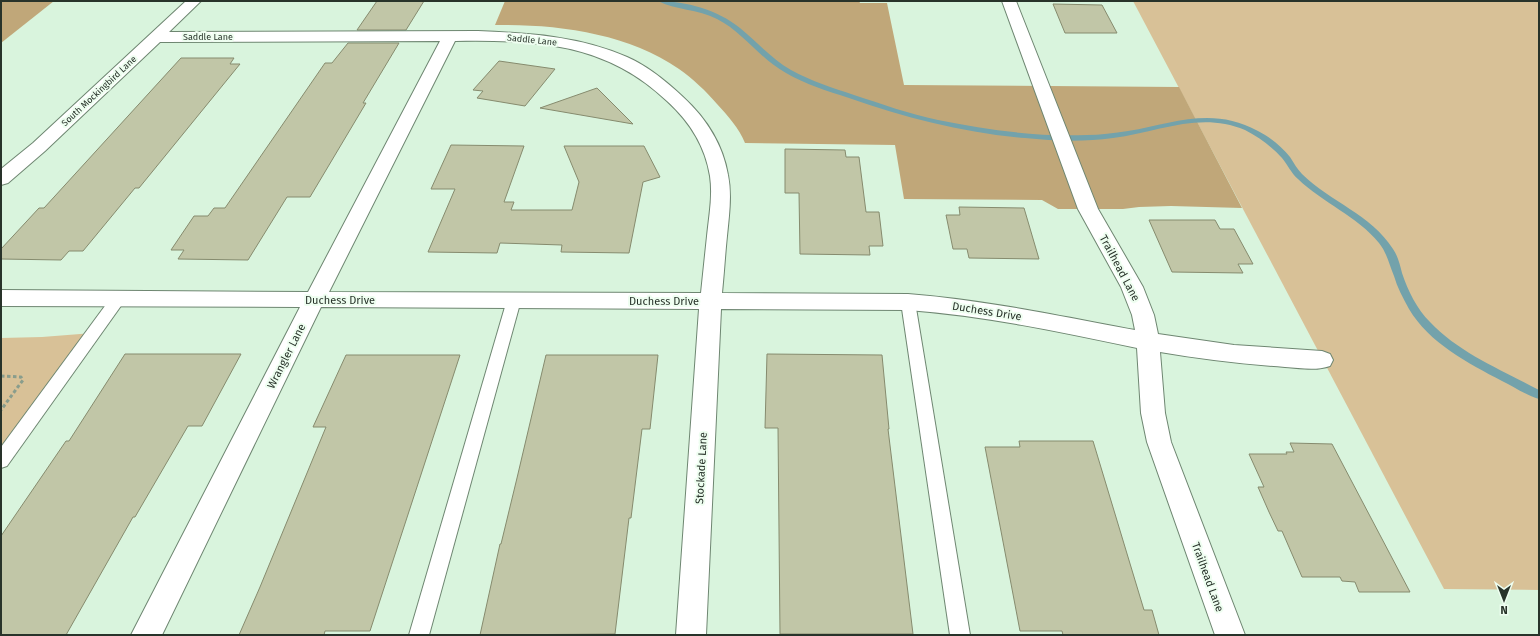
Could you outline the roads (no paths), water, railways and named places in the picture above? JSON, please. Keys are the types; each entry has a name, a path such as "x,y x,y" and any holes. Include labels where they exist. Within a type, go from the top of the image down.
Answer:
{"street":[{"name":"South Mockingbird Lane","path":"1,179 40,148 194,1"},
{"name":"Trailhead Lane","path":"1009,1 1088,209 1132,287 1143,315 1148,341 1153,413 1159,442 1230,635"},
{"name":"Saddle Lane","path":"156,37 450,36 531,39 565,43 597,50 622,60 642,72 680,103 696,120 707,138 715,158 719,178 719,204 711,301"},
{"name":"Wrangler Lane","path":"146,635 314,300 450,36"},
{"name":"Duchess Drive","path":"1,298 908,302 994,310 1148,341 1233,354 1322,360"},
{"name":"Stockade Lane","path":"692,635 711,301"}],"lane":[{"path":"1,461 118,299"},
{"path":"419,635 514,300"},
{"path":"908,302 960,635"}],"waterway":[{"path":"661,1 696,9 722,19 737,29 765,55 781,67 803,79 880,106 936,122 1001,133 1067,138 1088,138 1128,134 1198,119 1215,119 1233,123 1251,130 1266,139 1275,147 1287,159 1297,174 1310,185 1360,220 1381,239 1392,254 1399,277 1412,306 1429,328 1440,338 1467,356 1539,395"}]}
